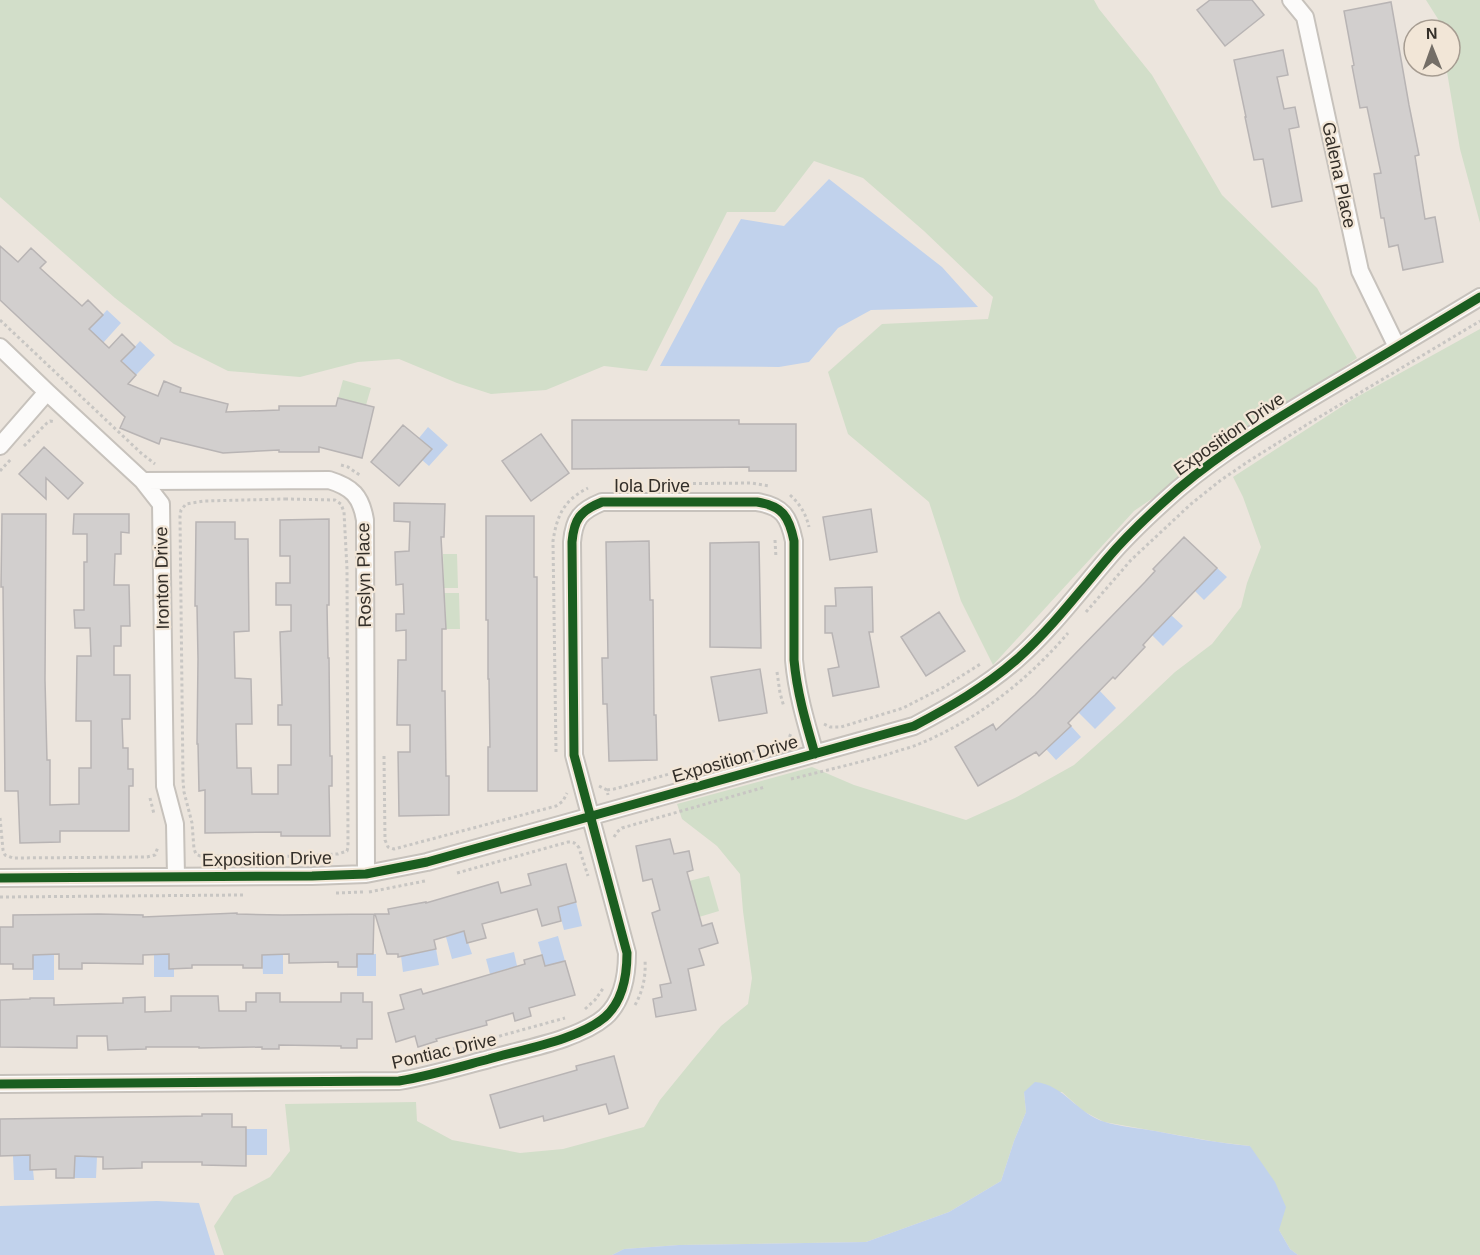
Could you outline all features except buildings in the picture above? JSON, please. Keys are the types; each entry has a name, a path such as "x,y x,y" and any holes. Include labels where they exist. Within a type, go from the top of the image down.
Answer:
{"street":[{"name":"Galena Place","path":"1292,0 1305,17 1360,272 1397,347"},
{"name":"Exposition Drive","path":"0,878 366,874 427,862 914,726 956,704 993,679 1017,659 1040,637 1130,534 1179,489 1224,454 1277,418 1480,297"},
{"name":"Ironton Drive","path":"0,347 143,481 161,504 165,786 174,824 176,876"},
{"path":"0,446 47,392"},
{"name":"Roslyn Place","path":"143,481 329,480 350,489 363,507 366,874"},
{"name":"Iola Drive","path":"590,817 574,755 572,542 573,528 580,516 589,508 602,502 757,502 771,504 782,513 790,524 794,541 796,679 815,754"},
{"name":"Pontiac Drive","path":"0,1084 399,1081 427,1076 566,1038 589,1028 607,1015 617,1001 627,970 627,953 590,817"}],"path":[{"path":"0,320 141,453 158,465"},
{"path":"1082,617 1131,560 1191,504 1221,480 1311,422 1480,321"},
{"path":"22,448 47,423 50,421 57,423"},
{"path":"0,471 14,456"},
{"path":"338,465 348,467 365,480"},
{"path":"642,484 751,483 772,487"},
{"path":"556,754 553,557 555,531 557,521 566,505 572,498 589,488"},
{"path":"788,494 796,500 806,516 810,532"},
{"path":"335,500 341,504 344,512 347,569 349,842 347,851 338,854 273,857 216,857 200,856 194,849 192,823 183,780 181,510 186,504 204,501 335,500"},
{"path":"774,532 776,560"},
{"path":"782,782 896,751 946,731 1023,680 1044,661 1074,626"},
{"path":"822,721 830,728 842,727 903,708 945,687 982,663"},
{"path":"777,667 780,693 786,709"},
{"path":"597,782 603,789 614,789 784,743 788,741 791,732"},
{"path":"384,751 385,840 391,848"},
{"path":"615,843 614,836 622,828 772,785"},
{"path":"380,850 399,849 556,806 566,798 567,788"},
{"path":"149,795 155,820"},
{"path":"0,818 2,853 20,858 147,857 155,855 158,845"},
{"path":"450,874 573,842 579,848 588,879"},
{"path":"414,884 428,880"},
{"path":"633,1009 644,983 646,969 644,952"},
{"path":"578,1013 595,1000 604,988 608,977"},
{"path":"422,1058 571,1017"}],"green space":[{"path":"0,0 1094,0 1152,75 1222,195 1317,288 1357,358 1134,511 993,665 961,601 929,502 848,434 828,372 882,324 988,319 993,297 924,231 863,178 814,161 775,212 727,212 647,371 604,366 546,390 491,394 457,383 399,359 358,362 300,377 228,371 174,344 115,298 0,197"},
{"path":"1426,0 1480,0 1480,223 1460,149 1448,78 1462,78 1462,18 1437,18"},
{"path":"1480,329 1480,1255 1298,1255 1290,1249 1279,1230 1250,1146 1104,1122 1083,1111 1062,1092 1024,1092 1026,1112 1001,1181 949,1212 866,1242 679,1245 624,1249 612,1255 224,1255 214,1226 234,1196 270,1177 290,1151 285,1104 416,1102 417,1121 452,1140 520,1153 563,1149 644,1127 660,1100 721,1026 748,1004 752,978 740,874 717,846 682,819 677,804 812,767 854,785 966,820 1015,798 1074,765 1175,672 1212,644 1241,607 1247,583 1261,547 1243,497 1233,477 1355,398"},
{"path":"343,380 371,388 366,405 338,398"},
{"path":"443,554 457,554 458,588 444,588"},
{"path":"440,593 459,593 460,629 446,629 445,598 440,598"},
{"path":"709,876 719,911 699,917 689,881"}],"water":[{"path":"829,179 942,267 978,307 871,310 838,328 809,362 779,367 660,366 741,219 784,226"},
{"path":"107,310 121,323 103,343 89,329"},
{"path":"140,341 155,355 136,375 122,361"},
{"path":"428,427 448,445 429,466 422,460 431,449 419,438"},
{"path":"1217,568 1227,577 1204,600 1195,591"},
{"path":"1171,615 1183,626 1163,646 1152,635"},
{"path":"1099,690 1116,708 1095,729 1078,712"},
{"path":"1071,726 1081,737 1056,760 1046,749"},
{"path":"576,902 582,926 564,930 558,907"},
{"path":"464,931 472,954 452,959 446,937"},
{"path":"558,936 565,961 545,966 538,942"},
{"path":"436,949 439,965 403,972 401,956"},
{"path":"514,952 517,966 490,974 486,959"},
{"path":"169,954 169,968 174,969 174,977 154,977 154,955"},
{"path":"283,954 283,974 263,974 262,955"},
{"path":"357,954 376,954 376,976 357,976"},
{"path":"33,955 54,955 54,980 33,980"},
{"path":"1035,1082 1055,1088 1086,1113 1105,1122 1202,1140 1250,1146 1275,1182 1286,1207 1279,1230 1290,1249 1298,1255 612,1255 624,1249 679,1245 866,1242 949,1212 1001,1181 1026,1112 1024,1092"},
{"path":"246,1129 267,1129 267,1155 246,1155"},
{"path":"30,1155 30,1170 33,1170 34,1180 14,1180 13,1156"},
{"path":"75,1156 97,1157 96,1178 74,1178"},
{"path":"157,1201 199,1203 215,1255 0,1255 0,1206"}],"cycle path":[{"path":"0,878 366,874 427,862 914,726 967,696 1016,660 1052,624 1132,532 1196,475 1270,423 1480,297"},
{"path":"0,1084 399,1081 550,1043 580,1032 605,1017 620,996 627,953 574,755 572,542 574,527 580,517 588,509 602,502 757,502 773,506 783,514 790,525 794,541 795,672 815,754"}]}
